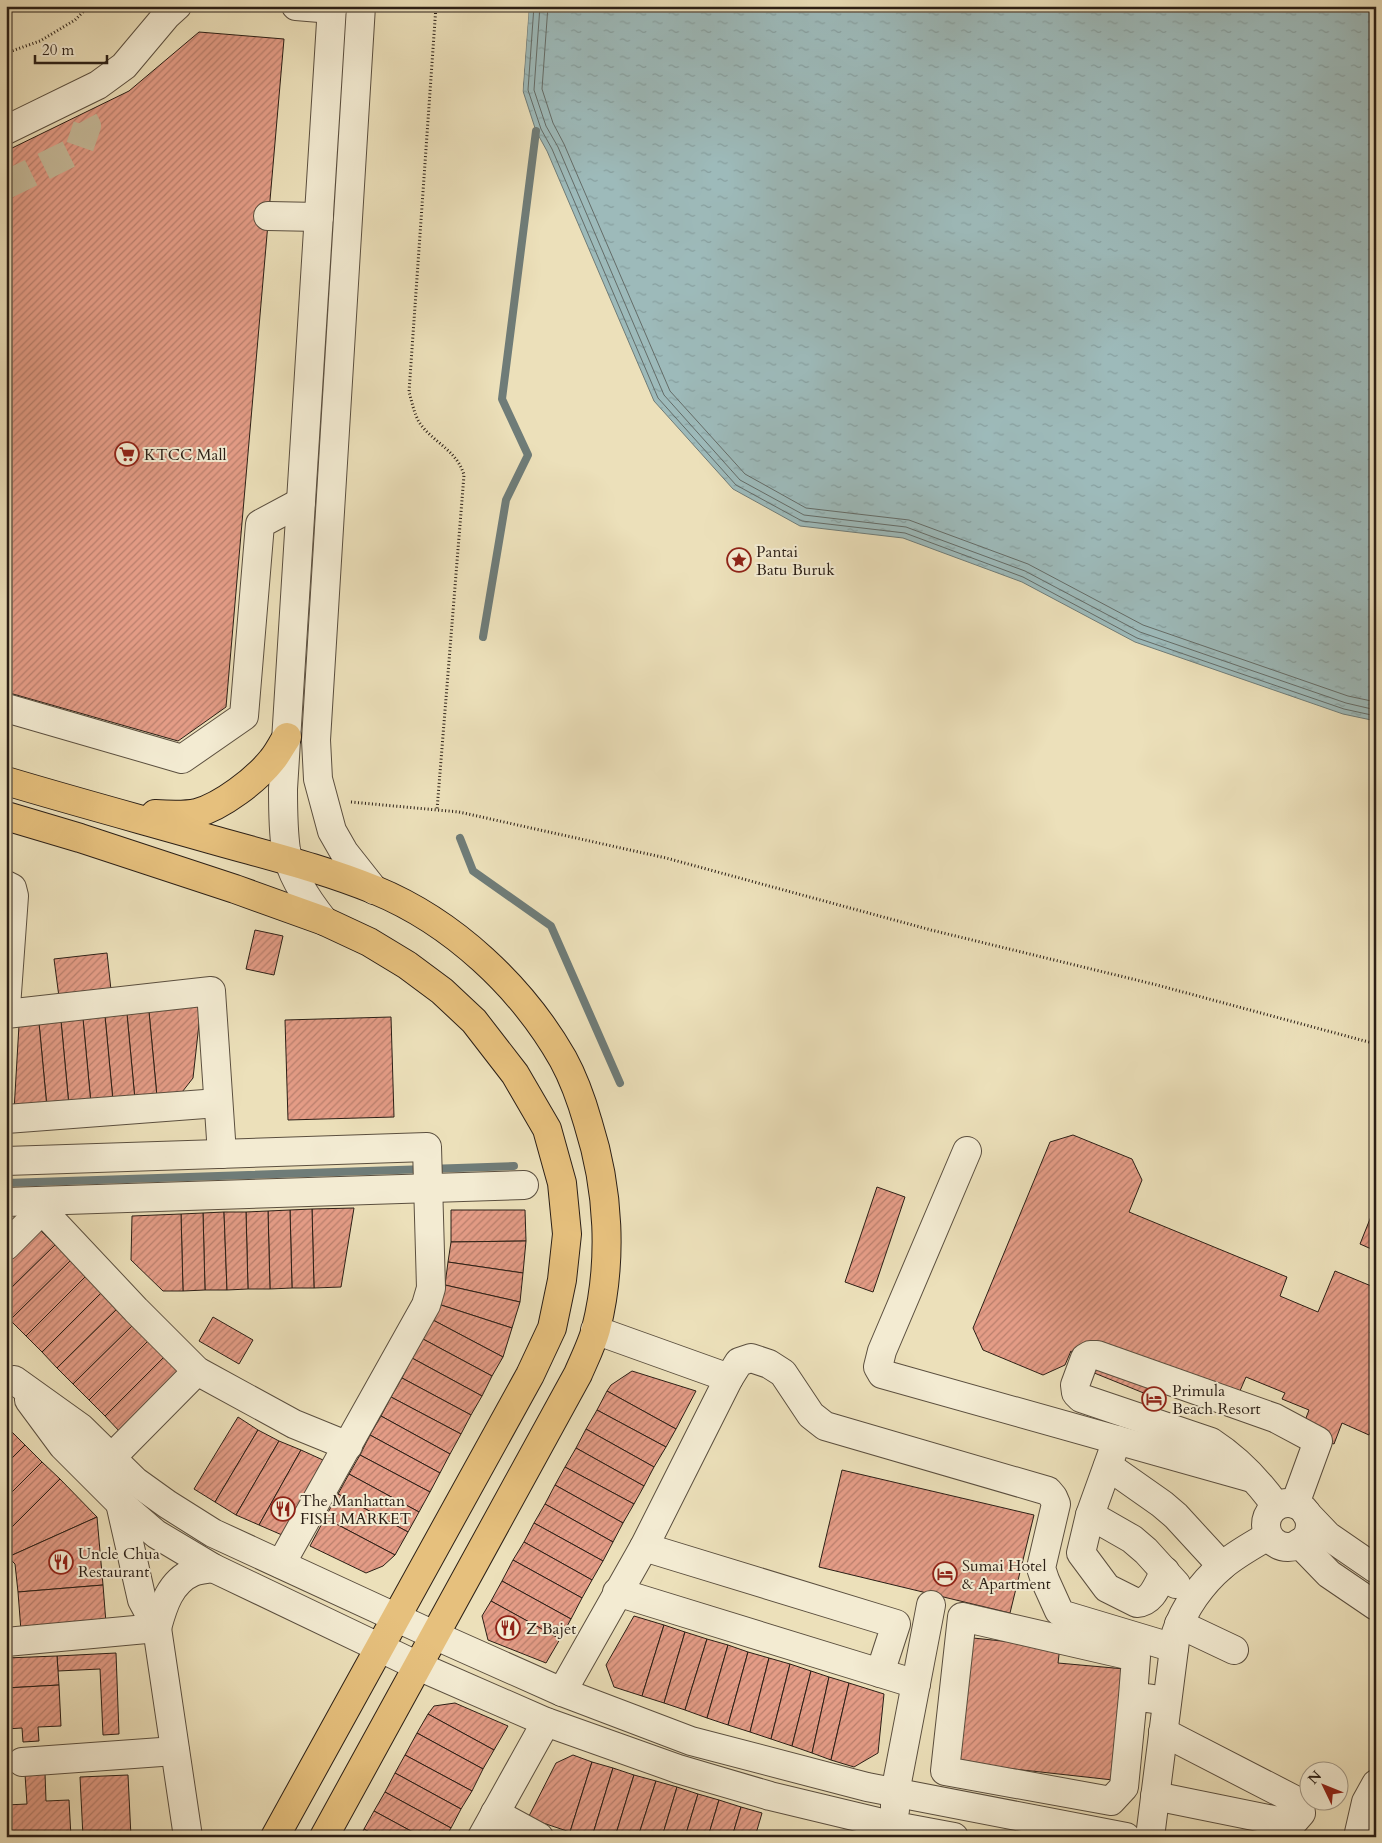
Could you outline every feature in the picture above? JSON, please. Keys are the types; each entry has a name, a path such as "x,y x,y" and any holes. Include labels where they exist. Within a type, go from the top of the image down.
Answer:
{"main road":[{"path":"106,810 179,815 197,813 237,792 254,778 272,760 287,737"},
{"path":"6,782 289,861 374,890 395,899 437,924 475,952 507,982 531,1012 564,1060 583,1107 597,1151 606,1205 606,1262 596,1330 578,1374 324,1837"},
{"path":"6,816 208,880 324,921 369,942 407,965 442,991 474,1020 516,1074 547,1129 562,1183 567,1234 562,1280 552,1328 530,1375 275,1837"}],"street":[{"path":"6,130 77,106 98,85 124,66 166,16 177,6"},
{"path":"296,6 332,7 283,789 283,822 289,861 303,891 324,921"},
{"path":"361,6 316,740 318,778 332,831 344,852 374,890"},
{"path":"268,216 319,218"},
{"path":"6,708 182,759 207,742 244,716 260,524 301,502"},
{"path":"6,725 73,744"},
{"path":"6,885 12,888 14,896 6,1007"},
{"path":"6,1014 211,991 222,1154"},
{"path":"6,1119 218,1102"},
{"path":"6,1161 427,1147 431,1288 426,1306 281,1564"},
{"path":"967,1152 882,1351 878,1367 882,1374 1252,1478"},
{"path":"6,1202 41,1206 524,1185"},
{"path":"6,1246 41,1206"},
{"path":"41,1206 136,1310 197,1371 294,1424 348,1446"},
{"path":"596,1330 729,1378"},
{"path":"1292,1508 1318,1441 1275,1418 1097,1355 1090,1355 1086,1358 1075,1385 1076,1393 1081,1398 1211,1442 1262,1486 1328,1536 1376,1568"},
{"path":"562,1692 644,1547 729,1378 739,1362 751,1358 770,1364 783,1373 811,1415 825,1426 1048,1491 1054,1497 1056,1504 1041,1568 1059,1611 1064,1614 1181,1624 1234,1650"},
{"path":"112,1457 197,1371"},
{"path":"10,1376 81,1428 136,1481 213,1533 562,1692 691,1741 895,1793 1126,1837"},
{"path":"10,1376 63,1446 120,1503 156,1534 213,1568 418,1666 546,1722 678,1769 770,1796 895,1831 954,1837"},
{"path":"1118,1440 1090,1516 1081,1553 1107,1588 1138,1603 1152,1596 1165,1571"},
{"path":"1108,1466 1176,1516 1222,1566"},
{"path":"120,1503 142,1600 157,1628 188,1837"},
{"path":"1292,1508 1310,1526 1308,1533 1299,1544 1293,1546 1279,1545 1268,1536 1266,1521 1269,1514 1292,1508"},
{"path":"1090,1516 1132,1539 1165,1571 1181,1624"},
{"path":"1150,1837 1167,1701 1181,1624 1222,1566 1268,1536"},
{"path":"1299,1544 1329,1574 1376,1606"},
{"path":"644,1547 896,1624 880,1673"},
{"path":"157,1628 167,1598 177,1582 193,1572 213,1568"},
{"path":"617,1592 916,1684"},
{"path":"895,1831 895,1793 931,1605"},
{"path":"962,1617 1136,1657 1133,1696 1124,1787 1111,1801 945,1771 962,1617"},
{"path":"6,1642 157,1628"},
{"path":"1133,1696 1167,1701"},
{"path":"482,1837 546,1722"},
{"path":"1155,1796 1288,1823 1294,1821 1301,1813 1300,1806 1294,1800 1163,1732"},
{"path":"22,1762 175,1751"},
{"path":"1358,1837 1366,1802 1376,1784"},
{"path":"495,1813 539,1837"}],"path":[{"path":"6,53 40,41 75,20 89,6"},
{"path":"436,6 409,392 420,422 454,455 461,465 464,475 437,810"},
{"path":"344,801 459,812 666,858 930,930 1157,985 1376,1044"}],"water":[{"path":"529,6 1376,6 1376,721 1343,714 1135,642 1022,582 903,538 800,526 733,489 654,401 547,151 536,131 523,91"}],"pier":[{"path":"526,6 529,6 522,97 520,91"}],"building":[{"name":"KTCC Mall","path":"199,32 284,39 226,707 178,741 6,692 6,151 129,91"},
{"path":"255,930 283,936 274,975 246,969"},
{"path":"107,953 111,990 59,997 54,959"},
{"path":"201,1006 193,1078 179,1096 157,1097 149,1012"},
{"path":"149,1012 157,1097 135,1100 127,1014"},
{"path":"127,1014 135,1100 113,1101 105,1016"},
{"path":"105,1016 113,1101 91,1104 83,1019"},
{"path":"391,1017 394,1117 288,1120 285,1020"},
{"path":"83,1019 91,1104 69,1106 61,1021"},
{"path":"61,1021 69,1106 47,1108 39,1023"},
{"path":"39,1023 47,1108 14,1111 19,1025"},
{"path":"1073,1135 1132,1159 1142,1180 1129,1212 1287,1277 1280,1296 1318,1312 1335,1271 1376,1288 1376,1319 1370,1333 1376,1336 1376,1417 1369,1435 1342,1423 1334,1444 1301,1431 1309,1410 1282,1399 1285,1393 1246,1377 1236,1400 1193,1383 1156,1398 1077,1366 1071,1351 1065,1365 1043,1375 983,1350 973,1328 1050,1142"},
{"path":"877,1187 905,1197 873,1292 845,1282"},
{"path":"354,1208 341,1287 314,1288 312,1209"},
{"path":"312,1209 314,1288 292,1288 290,1210"},
{"path":"290,1210 292,1288 270,1289 268,1211"},
{"path":"451,1210 525,1210 526,1241 451,1242"},
{"path":"268,1211 270,1289 248,1289 246,1212"},
{"path":"224,1212 227,1290 205,1290 203,1213"},
{"path":"224,1212 246,1212 248,1289 227,1290"},
{"path":"203,1213 205,1290 183,1291 181,1214"},
{"path":"181,1214 183,1291 163,1291 131,1260 132,1216"},
{"path":"1372,1214 1376,1216 1376,1251 1360,1244"},
{"path":"39,1229 55,1245 6,1293 6,1261"},
{"path":"526,1241 523,1273 448,1262 451,1242"},
{"path":"55,1245 71,1260 10,1320 6,1316 6,1293"},
{"path":"71,1260 86,1276 26,1336 10,1320"},
{"path":"448,1262 523,1273 520,1302 445,1285"},
{"path":"86,1276 102,1292 42,1352 26,1336"},
{"path":"445,1285 520,1302 512,1328 438,1304"},
{"path":"102,1292 118,1308 57,1368 42,1352"},
{"path":"438,1304 512,1328 503,1357 433,1320"},
{"path":"118,1308 134,1324 73,1384 57,1368"},
{"path":"213,1317 253,1340 239,1364 199,1341"},
{"path":"433,1320 503,1357 492,1376 423,1339"},
{"path":"134,1324 149,1340 89,1400 73,1384"},
{"path":"423,1339 492,1376 482,1396 412,1358"},
{"path":"149,1340 165,1356 105,1416 89,1400"},
{"path":"165,1356 181,1372 120,1432 105,1416"},
{"path":"412,1358 482,1396 471,1415 402,1378"},
{"path":"632,1371 696,1391 676,1429 607,1391 611,1385"},
{"path":"402,1378 471,1415 461,1434 391,1397"},
{"path":"607,1391 676,1429 666,1447 597,1410"},
{"path":"391,1397 461,1434 450,1454 381,1416"},
{"path":"597,1410 666,1447 654,1467 586,1429"},
{"path":"381,1416 450,1454 440,1473 370,1435"},
{"path":"238,1417 258,1430 215,1502 194,1489"},
{"path":"6,1426 25,1445 6,1464"},
{"path":"586,1429 654,1467 644,1486 576,1448"},
{"path":"258,1430 279,1441 236,1515 215,1502"},
{"path":"370,1435 440,1473 430,1492 360,1455"},
{"path":"279,1441 301,1450 259,1525 236,1515"},
{"path":"25,1445 42,1462 6,1498 6,1464"},
{"path":"576,1448 644,1486 634,1504 565,1467"},
{"path":"301,1450 323,1460 282,1535 259,1525"},
{"path":"360,1455 430,1492 419,1512 349,1474"},
{"path":"42,1462 60,1479 6,1533 6,1498"},
{"path":"565,1467 634,1504 623,1523 555,1485"},
{"path":"842,1470 1034,1515 1010,1613 819,1567"},
{"path":"349,1474 419,1512 408,1532 338,1494"},
{"path":"60,1479 97,1517 8,1557 6,1555 6,1533"},
{"path":"555,1485 623,1523 613,1542 545,1504"},
{"path":"338,1494 408,1532 395,1555 325,1518"},
{"path":"545,1504 613,1542 603,1561 534,1523"},
{"path":"97,1517 103,1585 18,1592 15,1564 8,1557"},
{"path":"325,1518 395,1555 383,1566 366,1573 310,1546"},
{"path":"534,1523 603,1561 592,1580 524,1542"},
{"path":"524,1542 592,1580 582,1598 513,1560"},
{"path":"513,1560 582,1598 571,1619 502,1581"},
{"path":"502,1581 571,1619 560,1639 491,1601"},
{"path":"103,1585 106,1623 21,1631 18,1592"},
{"path":"491,1601 560,1639 546,1663 488,1640 482,1616"},
{"path":"634,1616 664,1625 642,1696 614,1687 606,1665"},
{"path":"664,1625 685,1632 664,1703 642,1696"},
{"path":"685,1632 707,1639 685,1710 664,1703"},
{"path":"973,1638 1060,1647 1058,1663 1125,1669 1113,1780 959,1763"},
{"path":"707,1639 728,1645 707,1718 685,1710"},
{"path":"728,1645 748,1652 728,1725 707,1718"},
{"path":"748,1652 769,1658 750,1732 728,1725"},
{"path":"116,1653 119,1734 103,1735 100,1669 58,1671 57,1656"},
{"path":"57,1656 59,1685 6,1688 6,1658"},
{"path":"769,1658 790,1664 771,1739 750,1732"},
{"path":"790,1664 811,1671 792,1746 771,1739"},
{"path":"811,1671 829,1677 812,1753 792,1746"},
{"path":"829,1677 849,1683 831,1760 812,1753"},
{"path":"849,1683 884,1694 878,1753 854,1767 831,1760"},
{"path":"59,1685 61,1726 38,1727 39,1741 23,1742 22,1728 6,1729 6,1688"},
{"path":"455,1703 508,1726 494,1750 428,1714 434,1706"},
{"path":"428,1714 494,1750 483,1769 417,1733"},
{"path":"417,1733 483,1769 472,1791 405,1755"},
{"path":"405,1755 472,1791 461,1809 395,1773"},
{"path":"573,1755 592,1762 570,1832 528,1818 556,1763"},
{"path":"592,1762 613,1768 592,1837 586,1837 570,1832"},
{"path":"613,1768 634,1775 615,1837 592,1837"},
{"path":"45,1773 46,1801 69,1800 71,1837 6,1837 6,1805 27,1804 25,1774"},
{"path":"395,1773 461,1809 451,1828 385,1792"},
{"path":"128,1775 131,1837 83,1837 80,1777"},
{"path":"634,1775 656,1781 638,1837 615,1837"},
{"path":"656,1781 677,1787 662,1837 638,1837"},
{"path":"677,1787 698,1794 685,1837 662,1837"},
{"path":"385,1792 451,1828 446,1837 422,1837 374,1811"},
{"path":"698,1794 719,1800 708,1837 685,1837"},
{"path":"719,1800 741,1807 732,1837 708,1837"},
{"path":"741,1807 762,1813 755,1837 732,1837"},
{"path":"374,1811 422,1837 378,1837 364,1829"},
{"path":"364,1829 378,1837 360,1837"}],"waterway":[{"path":"483,637 506,500 528,455 502,399 536,131"},
{"path":"460,838 473,871 551,926 620,1083"},
{"path":"6,1183 514,1166"}],"tunnel":[{"path":"6,185 79,149 87,126 81,115"}],"place":[{"name":"KTCC Mall","path":"127,454"},
{"name":"Pantai Batu Buruk","path":"739,560"},
{"name":"Primula Beach Resort","path":"1154,1399"},
{"name":"The Manhattan FISH MARKET","path":"283,1509"},
{"name":"Uncle Chua Restaurant","path":"61,1562"},
{"name":"Sumai Hotel & Apartment","path":"945,1574"},
{"name":"Z Bajet","path":"508,1628"}]}
